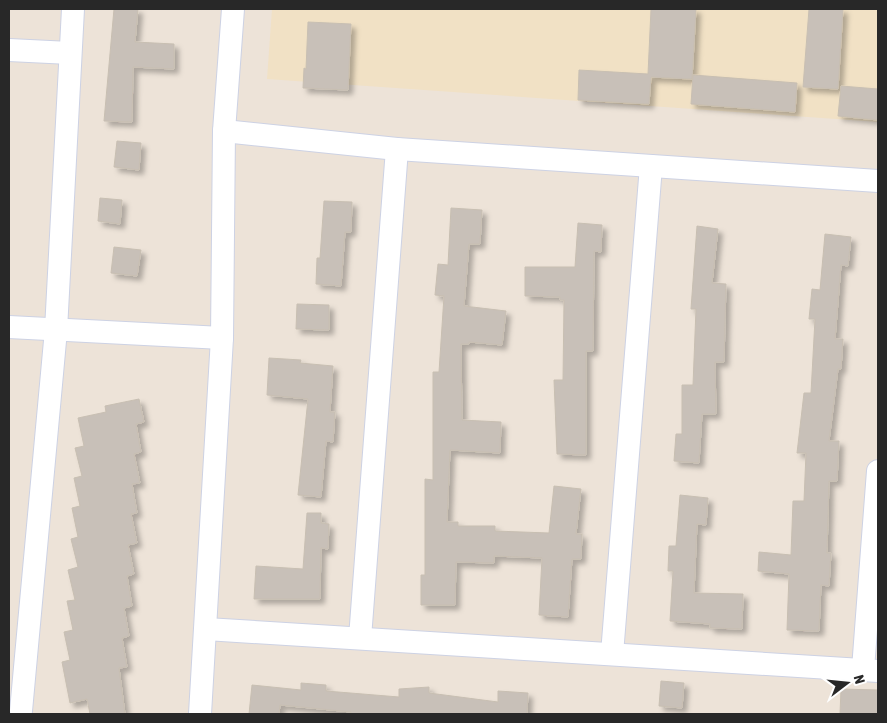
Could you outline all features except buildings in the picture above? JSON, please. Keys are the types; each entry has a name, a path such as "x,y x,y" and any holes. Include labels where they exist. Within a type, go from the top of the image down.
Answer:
{"street":[{"path":"21,711 56,330 73,9"},
{"path":"200,714 222,338 224,131 233,9"},
{"path":"9,50 70,53"},
{"path":"224,131 397,149 878,181"},
{"path":"360,638 397,149"},
{"path":"612,654 651,166"},
{"path":"9,327 222,338"},
{"path":"206,629 871,670 878,471"}],"shaded area":[{"path":"272,9 878,9 878,122 267,79"}]}
